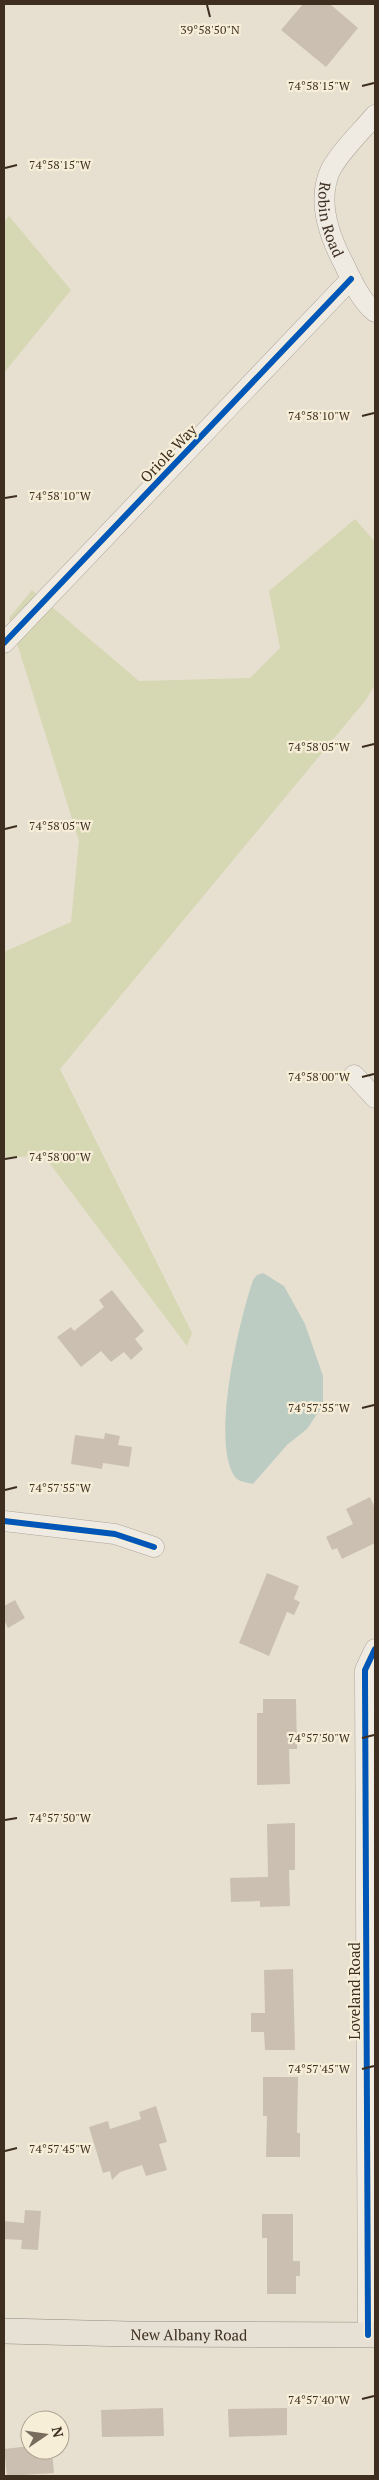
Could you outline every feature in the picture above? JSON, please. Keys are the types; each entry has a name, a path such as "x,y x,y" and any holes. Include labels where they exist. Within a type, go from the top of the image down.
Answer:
{"main road":[{"name":"New Albany Road","path":"4,2331 121,2334 372,2335"}],"street":[{"name":"Robin Road","path":"375,115 331,169 324,193 326,219 333,244 351,279 369,307 375,312"},
{"name":"Oriole Way","path":"4,643 351,279"},
{"path":"354,1075 375,1098"},
{"path":"4,1522 115,1534 154,1547"},
{"name":"Loveland Road","path":"372,2335 365,1670 375,1649"}],"green space":[{"path":"9,216 71,290 4,373 4,222"},
{"path":"355,519 375,542 375,685 365,701 60,1069 192,1333 187,1346 44,1156 4,1157 4,952 71,922 79,841 9,618 32,590 139,681 250,678 280,648 269,591"}],"shaded area":[{"path":"263,1273 284,1286 305,1324 323,1376 323,1405 307,1429 287,1445 253,1484 239,1480 233,1474 227,1456 225,1433 226,1407 235,1350 247,1299 253,1280 257,1275"}],"building":[{"path":"303,4 330,4 358,28 326,67 281,30"},
{"path":"112,1290 144,1331 135,1339 143,1349 131,1360 124,1352 111,1362 101,1351 81,1367 57,1337 71,1327 74,1331 104,1307 99,1300"},
{"path":"105,1433 120,1436 118,1445 132,1447 129,1467 103,1463 102,1469 71,1464 75,1435 104,1439"},
{"path":"370,1497 375,1508 375,1543 342,1559 337,1548 332,1550 326,1537 353,1524 346,1509"},
{"path":"267,1573 299,1586 294,1599 300,1602 294,1615 287,1612 269,1656 239,1643"},
{"path":"15,1600 25,1618 8,1628 4,1620 4,1606"},
{"path":"263,1699 296,1699 297,1749 289,1749 290,1784 257,1785 257,1713 263,1713"},
{"path":"295,1823 295,1870 289,1870 290,1906 260,1907 260,1901 231,1902 230,1878 268,1877 267,1824"},
{"path":"293,1969 295,2050 265,2050 264,2032 251,2032 251,2013 265,2013 264,1970"},
{"path":"263,2077 298,2077 297,2133 300,2133 300,2157 266,2157 267,2116 263,2116"},
{"path":"156,2106 167,2142 159,2144 167,2170 146,2176 142,2165 120,2172 112,2180 110,2171 103,2173 89,2127 108,2121 110,2129 141,2119 139,2112"},
{"path":"25,2210 41,2211 38,2250 21,2249 22,2240 4,2239 4,2221 24,2223"},
{"path":"262,2214 293,2214 293,2261 300,2261 300,2276 296,2276 296,2294 267,2294 267,2238 262,2238"},
{"path":"163,2408 164,2436 102,2437 101,2410"},
{"path":"287,2408 287,2435 229,2437 228,2409"},
{"path":"20,2447 20,2460 53,2460 54,2473 7,2476 4,2449"}],"cycle path":[{"path":"4,643 351,279"},
{"path":"4,1521 115,1534 154,1547"},
{"path":"368,2335 365,1670 375,1649"}]}
